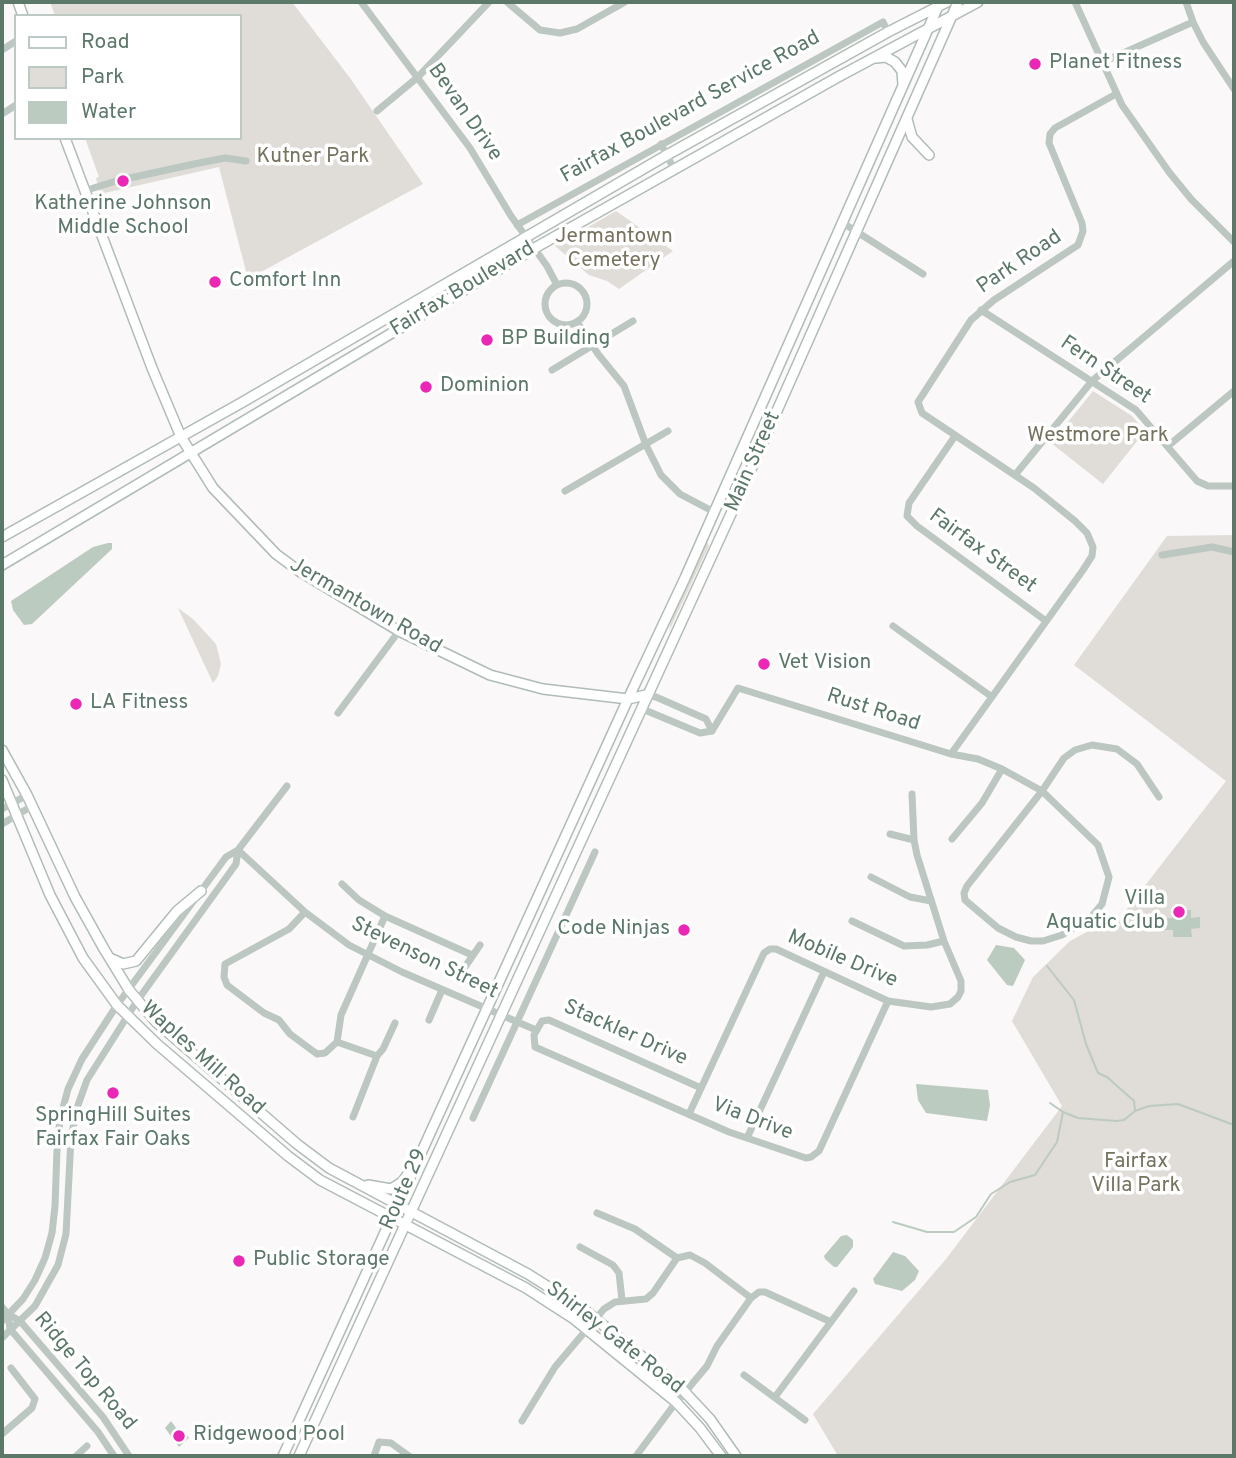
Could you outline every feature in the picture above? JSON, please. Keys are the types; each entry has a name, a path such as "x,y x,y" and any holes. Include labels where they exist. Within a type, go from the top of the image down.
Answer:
{"main road":[{"path":"950,18 958,2"},
{"path":"950,18 978,2"},
{"name":"Fairfax Boulevard","path":"2,537 274,384 667,155 942,3"},
{"name":"Main Street","path":"527,923 942,3"},
{"name":"Fairfax Boulevard","path":"2,565 533,249 873,58 950,18"},
{"name":"Main Street","path":"538,932 741,492 950,18"},
{"path":"873,58 886,57 895,62 902,71 903,86"},
{"path":"906,119 912,137 929,155"},
{"name":"Jermantown Road","path":"66,140 181,437 214,489 276,554 299,572 399,631 507,681 543,689 628,699 646,695"},
{"path":"369,327 375,343"},
{"path":"274,384 279,399"},
{"path":"628,699 640,708"},
{"name":"Waples Mill Road","path":"2,750 27,795 75,897 137,1001 167,1033 297,1144 336,1172 398,1206"},
{"name":"Waples Mill Road","path":"2,780 66,928 83,958 117,1005 157,1044 299,1164 335,1189 392,1218"},
{"path":"109,957 123,964 136,961 177,911 201,891"},
{"name":"Route 29","path":"283,1456 527,923"},
{"name":"Route 29","path":"299,1456 538,932"},
{"path":"336,1172 374,1188 391,1189 402,1182 425,1146"},
{"name":"Shirley Gate Road","path":"398,1206 550,1286 595,1318 685,1392 710,1419 736,1456"},
{"name":"Shirley Gate Road","path":"392,1218 526,1288 560,1309 676,1402 721,1456"}],"street":[{"name":"Bevan Drive","path":"361,2 470,148 524,237 547,266 557,285"},
{"path":"377,111 418,77 489,2"},
{"path":"507,2 540,30 560,33 576,29 625,2"},
{"path":"1075,2 1116,94 1169,172 1191,199 1234,242"},
{"path":"1186,2 1203,43 1234,89"},
{"name":"Fairfax Boulevard Service Road","path":"517,225 883,22 888,32"},
{"path":"1103,62 1193,22"},
{"path":"816,58 823,68"},
{"name":"Park Road","path":"955,436 922,413 918,402 964,330 981,310 1078,245 1083,231 1082,223 1049,143 1050,134 1055,128 1116,94"},
{"path":"661,144 674,169"},
{"path":"84,191 116,181 225,158 246,161"},
{"path":"586,186 593,199"},
{"path":"843,223 923,274"},
{"path":"1015,475 1092,381 1234,261"},
{"path":"571,283 583,291 586,311 577,322 563,325 547,314 545,300 551,289 557,285 571,283"},
{"name":"Fern Street","path":"981,310 1136,410 1202,484 1234,486"},
{"path":"552,370 633,321"},
{"path":"577,322 592,346 624,386 646,445 661,475 680,494 714,512"},
{"path":"1168,446 1234,391"},
{"path":"565,491 668,431"},
{"path":"951,754 1091,558 1093,551 1092,541 1075,521 1015,475 955,436"},
{"name":"Fairfax Street","path":"955,436 909,503 907,516 1046,621"},
{"path":"1162,555 1212,547 1234,552"},
{"path":"893,626 992,697"},
{"path":"338,713 399,631"},
{"name":"Rust Road","path":"712,731 738,688 951,754 978,759 1042,791"},
{"path":"640,708 700,733 712,731 706,719 646,695"},
{"path":"1042,791 1098,845 1109,877 1102,904 1092,916 1062,935 1043,941 1031,941 998,928 965,900 964,893 1042,791 1057,766 1068,755 1085,747 1101,745 1117,749 1131,758 1159,797"},
{"path":"951,839 982,803 1002,769"},
{"path":"2,1338 35,1307 58,1265 66,1234 71,1138 77,1108 93,1070 137,1001 236,864 239,850 286,786"},
{"name":"Mobile Drive","path":"689,1114 766,950 776,949 888,1001 931,1007 950,1004 957,999 961,982 944,941 914,840 912,794"},
{"path":"2,809 27,795"},
{"path":"2,824 32,806"},
{"path":"890,834 914,840"},
{"path":"2,1321 23,1299 45,1258 52,1233 55,1206 60,1119 68,1089 82,1059 117,1005 226,857 239,850"},
{"name":"Stevenson Street","path":"239,850 305,912 334,935 369,956 500,1015"},
{"path":"473,1118 595,852"},
{"path":"871,877 910,897 931,901"},
{"path":"342,884 359,900 385,916 471,954"},
{"path":"305,912 289,929 225,964 224,977 227,985 264,1013 279,1020 290,1034 317,1054 325,1054 337,1042 341,1015 385,916"},
{"path":"852,921 904,946 944,941"},
{"path":"465,967 471,954 480,945"},
{"path":"747,1138 824,972"},
{"path":"429,1020 442,990"},
{"name":"Via Drive","path":"536,1030 535,1047 689,1114 802,1158 816,1155 888,1001"},
{"name":"Stackler Drive","path":"500,1015 536,1030 542,1021 549,1020 701,1088"},
{"path":"353,1117 377,1056 395,1023"},
{"path":"337,1042 377,1056"},
{"path":"597,1213 635,1229 677,1258"},
{"path":"580,1247 613,1265 619,1273 622,1300"},
{"path":"522,1421 555,1367 595,1318 610,1304 622,1300 632,1302 646,1299 677,1258 690,1255 705,1263 751,1298"},
{"path":"775,1397 854,1291"},
{"path":"636,1456 707,1366 717,1346 751,1298 759,1292 765,1292 831,1322"},
{"name":"Ridge Top Road","path":"2,1307 20,1321 103,1417 129,1456"},
{"name":"Ridge Top Road","path":"8,1314 10,1329 98,1432 114,1456"},
{"path":"2,1434 32,1408 36,1399 11,1368"},
{"path":"744,1375 805,1420"},
{"path":"374,1456 379,1442 391,1443 409,1456"},
{"path":"76,1456 87,1446"}],"green space":[{"name":"Kutner Park","path":"50,2 292,2 350,78 423,184 248,279 219,167 100,194 96,178 99,177 86,140 242,140 242,14 54,14"},
{"name":"Jermantown Cemetery","path":"616,211 673,251 619,289 607,281 589,275 555,246"},
{"name":"Westmore Park","path":"1093,391 1132,416 1145,431 1103,484 1051,443"},
{"name":"Fairfax Villa Park","path":"1234,535 1234,1456 838,1456 813,1414 946,1259 1062,1106 1012,1021 1033,977 1070,941 1109,920 1113,921 1113,927 1226,781 1074,665 1167,536"},
{"path":"707,542 709,546 669,631 672,615"},
{"path":"178,608 193,619 216,644 221,664 213,683"}],"water":[{"path":"112,543 112,549 32,624 24,625 13,610 11,601 93,547"},
{"path":"1172,910 1191,910 1191,918 1200,917 1200,928 1191,929 1192,937 1173,937 1173,930 1161,930 1161,918 1172,918"},
{"path":"996,945 1014,948 1025,960 1013,986 1007,985 987,960"},
{"path":"916,1084 988,1090 990,1105 987,1121 926,1113 918,1100"},
{"path":"847,1235 853,1240 853,1247 837,1267 834,1267 824,1256 841,1236"},
{"path":"893,1252 905,1256 919,1271 915,1280 902,1291 875,1284 873,1279"},
{"name":"Ridgewood Pool","path":"171,1421 180,1433 185,1432 189,1438 179,1447 165,1428"}],"waterway":[{"path":"1047,966 1074,1000 1086,1044 1098,1073 1107,1077 1134,1101 1135,1111"},
{"path":"1050,1103 1063,1112"},
{"path":"893,1222 927,1232 954,1232 976,1217 991,1194 1010,1182 1035,1175 1057,1142 1063,1112 1078,1118 1116,1121 1124,1120 1135,1111 1149,1106 1178,1104 1234,1125"}],"place":[{"name":"Planet Fitness","path":"1035,64"},
{"name":"Katherine Johnson Middle School","path":"123,181"},
{"name":"Comfort Inn","path":"215,282"},
{"name":"BP Building","path":"487,340"},
{"name":"Dominion","path":"426,387"},
{"name":"Vet Vision","path":"764,664"},
{"name":"LA Fitness","path":"76,704"},
{"name":"Villa Aquatic Club","path":"1179,912"},
{"name":"Code Ninjas","path":"684,930"},
{"name":"SpringHill Suites Fairfax Fair Oaks","path":"113,1093"},
{"name":"Public Storage","path":"239,1261"},
{"name":"Ridgewood Pool","path":"179,1436"}]}
